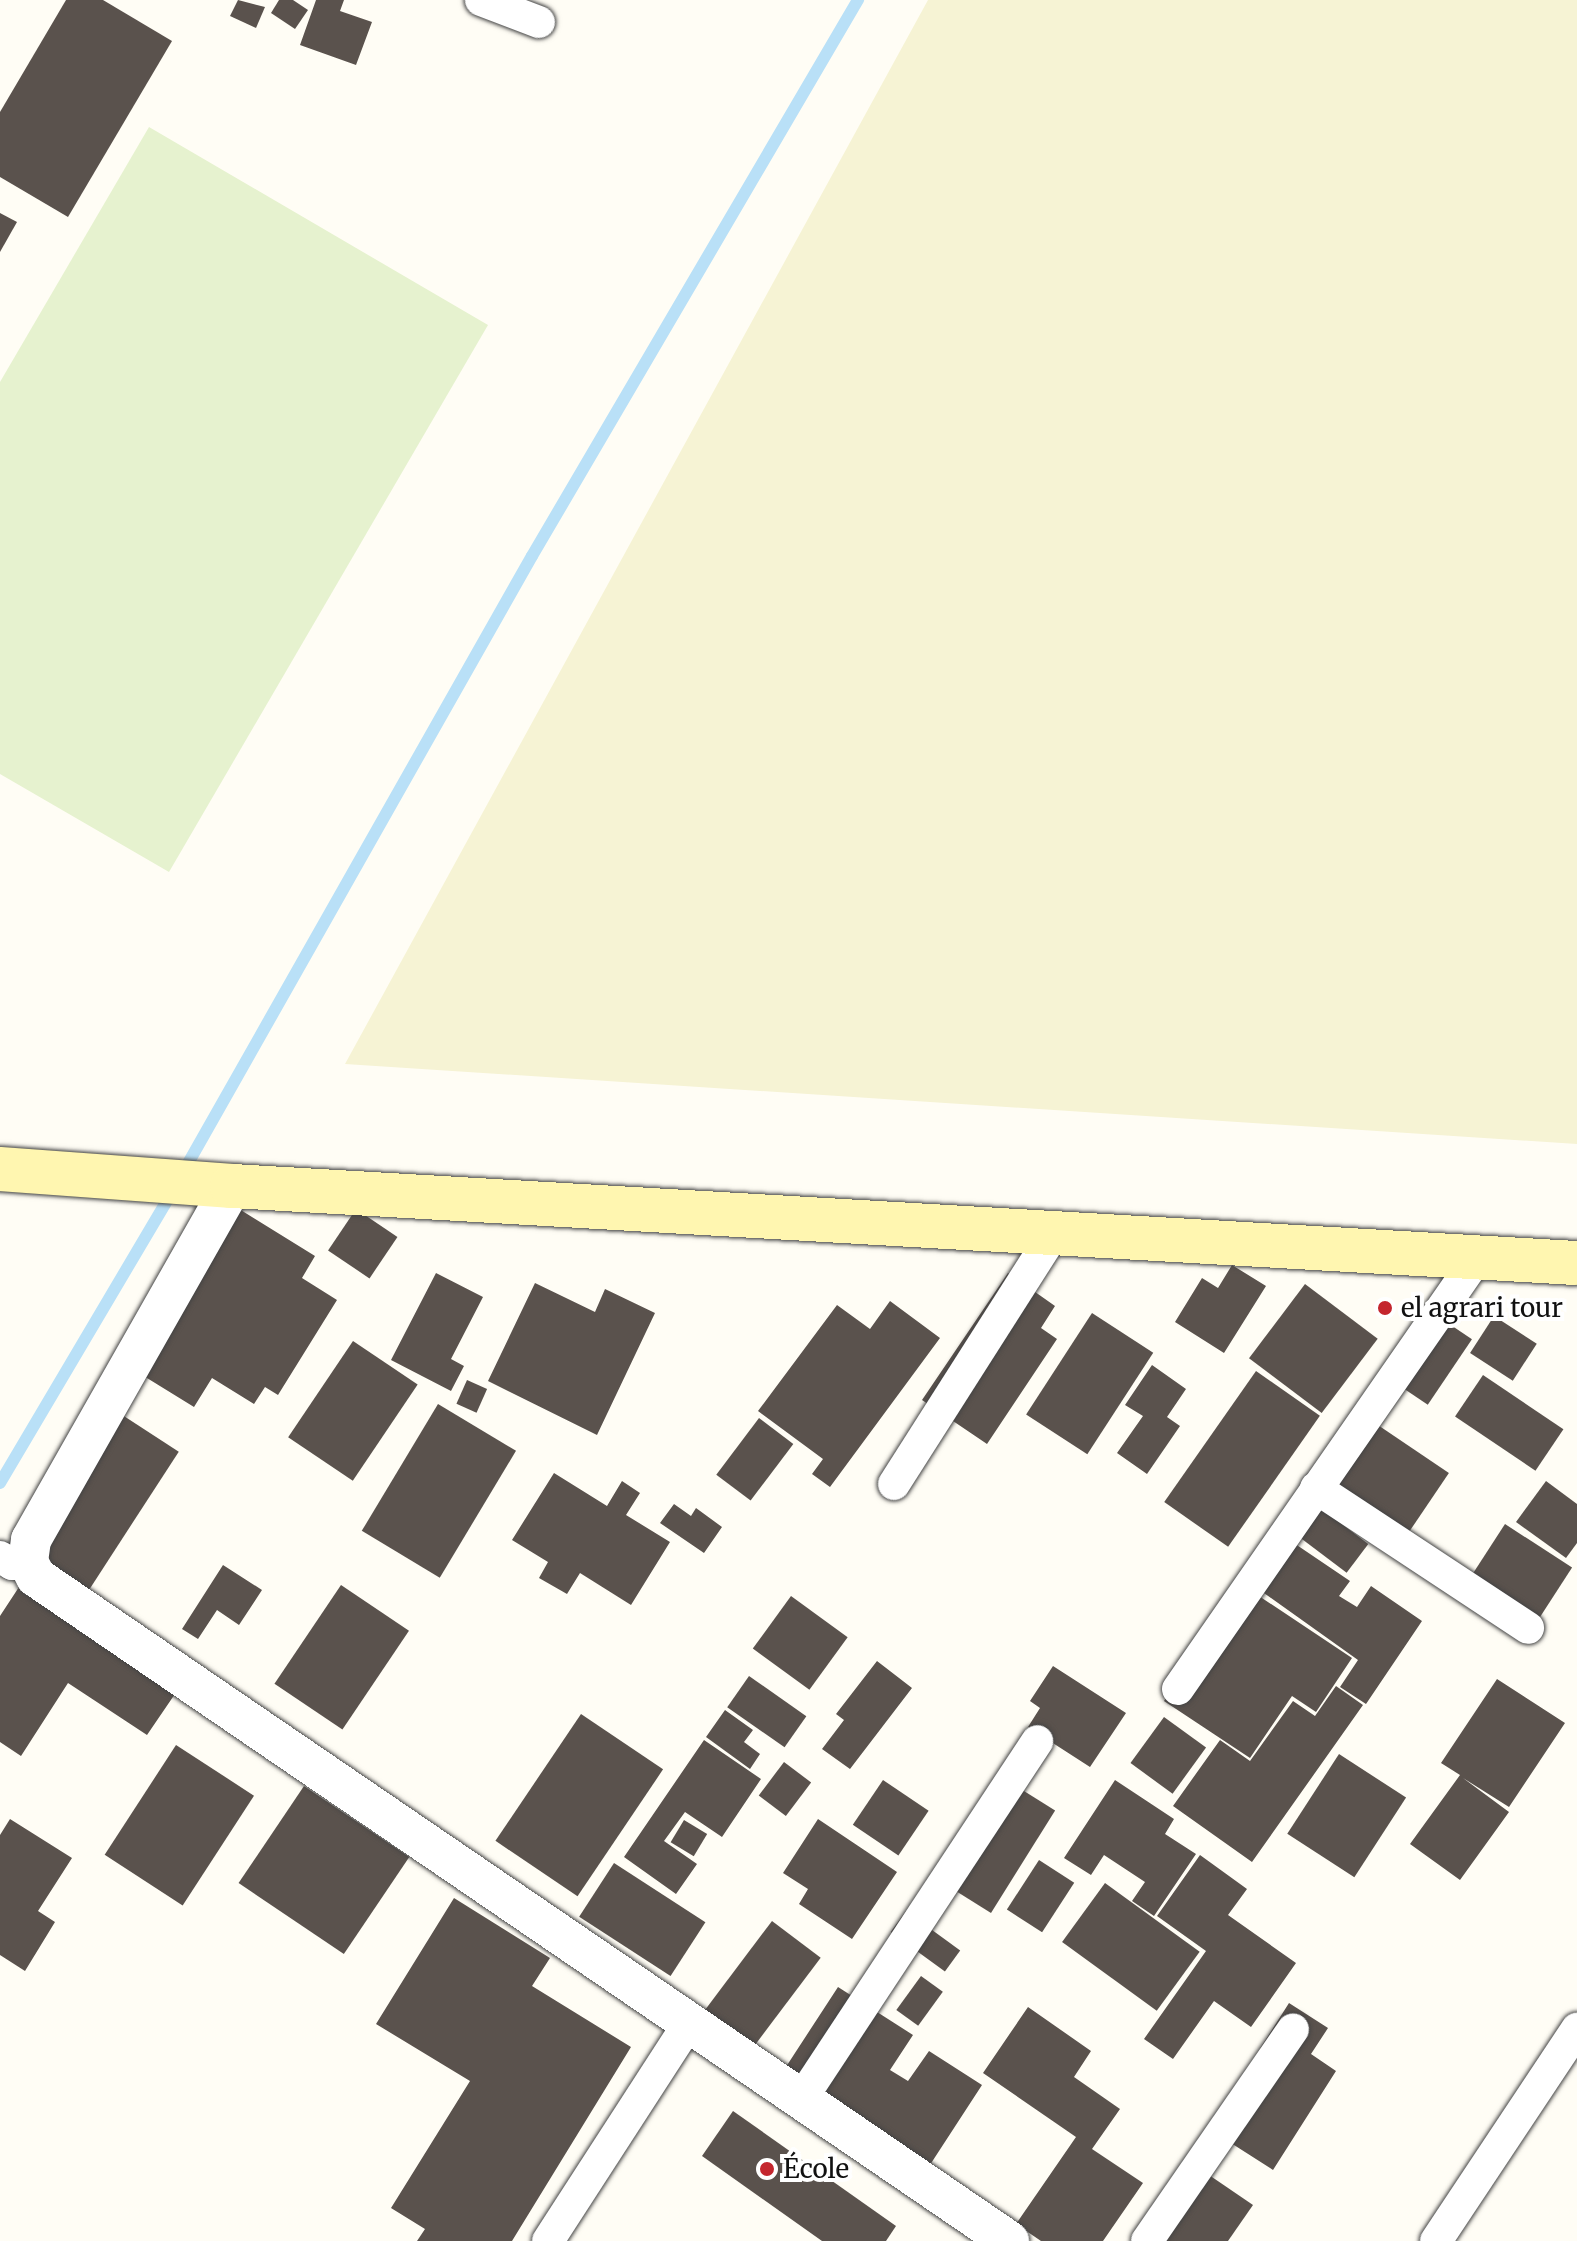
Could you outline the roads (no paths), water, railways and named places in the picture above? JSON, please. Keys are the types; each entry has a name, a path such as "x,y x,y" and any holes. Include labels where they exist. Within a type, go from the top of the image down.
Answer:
{"main road":[{"path":"0,1169 232,1186 1577,1263"}],"street":[{"path":"481,0 539,22"},
{"path":"232,1186 31,1540 10,1567 36,1577 688,2025 1009,2241"},
{"path":"894,1484 1053,1234"},
{"path":"1178,1689 1477,1258"},
{"path":"1316,1488 1528,1628"},
{"path":"800,2101 1037,1741"},
{"path":"548,2241 688,2025"},
{"path":"1147,2241 1293,2029"},
{"path":"1436,2241 1577,2029"}],"waterway":[{"path":"182,1174 532,556 858,0"},
{"path":"0,1483 173,1190"}],"place":[{"name":"el agrari tour","path":"1385,1308"},
{"name":"École","path":"767,2169"}]}
